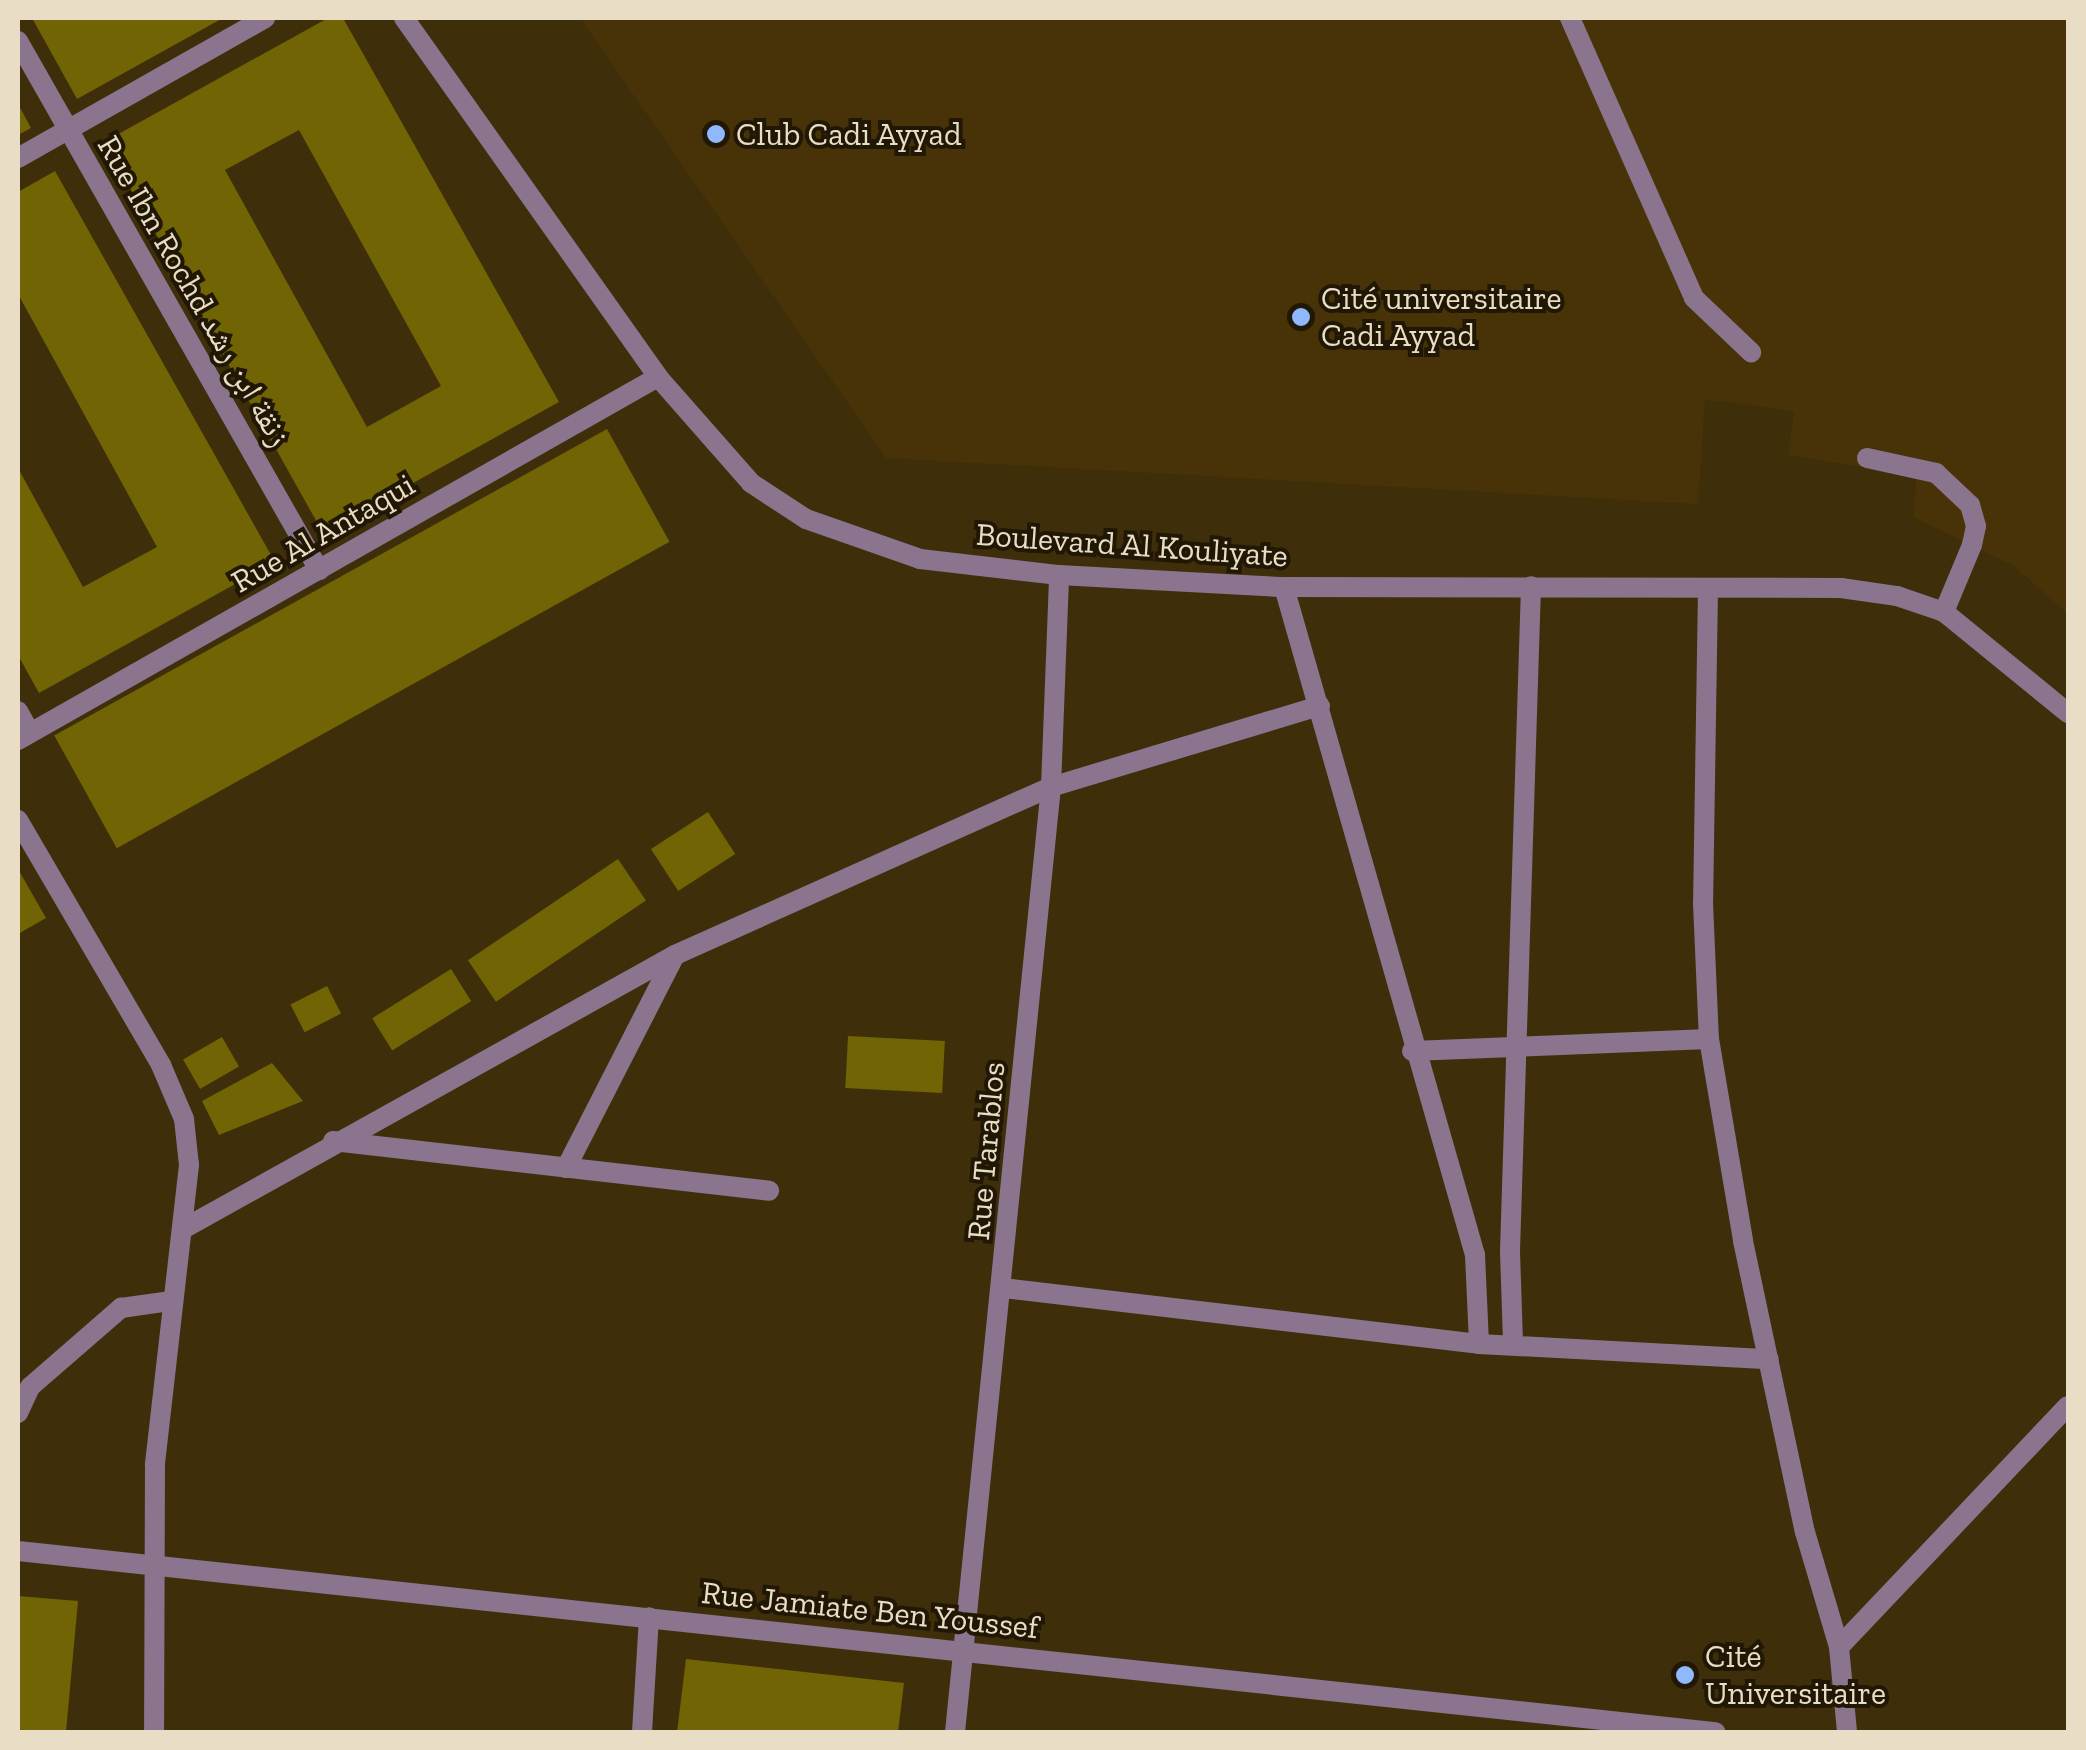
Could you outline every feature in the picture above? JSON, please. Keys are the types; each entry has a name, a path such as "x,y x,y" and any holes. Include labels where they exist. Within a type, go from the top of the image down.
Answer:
{"street":[{"path":"18,158 265,18"},
{"name":"Boulevard Al Kouliyate","path":"404,18 658,377 752,483 806,519 920,559 1059,574 1284,587 1841,588 1897,596 1944,612 2068,713"},
{"path":"1570,18 1694,298 1751,352"},
{"name":"Rue Ibn Rochd زنقة ابن رشد","path":"18,41 319,570"},
{"name":"Rue Al Antaqui","path":"24,736 658,377"},
{"path":"1867,458 1936,473 1970,505 1972,546 1944,612"},
{"name":"Rue Tarablos","path":"955,1732 1004,1288 1051,787 1059,574"},
{"path":"1513,1342 1515,1042 1532,586"},
{"path":"1284,587 1320,706 1412,1051 1475,1255 1480,1344"},
{"path":"1708,590 1703,903 1709,1039 1805,1532 1839,1647 1847,1732"},
{"path":"183,1229 333,1141 674,955 1051,787 1320,706"},
{"path":"18,711 24,736"},
{"path":"18,820 161,1065 184,1119 189,1165 170,1301 153,1562 154,1732"},
{"path":"566,1168 674,955"},
{"path":"1412,1051 1515,1042 1709,1039"},
{"path":"333,1141 769,1191"},
{"path":"1004,1288 1480,1344 1513,1342 1769,1359"},
{"path":"18,1413 30,1386 121,1308 170,1301"},
{"path":"1839,1647 2068,1406"},
{"name":"Rue Jamiate Ben Youssef","path":"18,1551 965,1649 1588,1726 1716,1732"},
{"path":"642,1732 649,1617"}],"shaded area":[{"name":"Cité universitaire Cadi Ayyad","path":"580,18 2068,18 2068,614 2014,566 1913,517 1917,476 1788,455 1794,412 1744,404 1705,400 1698,504 886,458"}],"building":[{"path":"32,18 223,18 77,99"},
{"path":"328,18 343,18 559,402 323,533 104,142","holes":["299,130 441,386 367,427 225,170"]},
{"path":"18,104 31,128 18,135"},
{"path":"55,171 275,562 39,693 18,655 18,468 83,587 157,547 18,294 18,192"},
{"path":"607,429 670,542 117,848 54,735"},
{"path":"708,812 735,854 678,891 651,849"},
{"path":"618,859 646,900 496,1002 468,960"},
{"path":"18,869 46,918 18,934"},
{"path":"451,969 471,1001 392,1051 372,1018"},
{"path":"327,986 341,1014 305,1032 290,1005"},
{"path":"848,1036 945,1041 942,1093 845,1088"},
{"path":"222,1037 239,1066 200,1089 183,1060"},
{"path":"272,1063 303,1101 219,1135 202,1101"},
{"path":"18,1596 78,1601 66,1732 18,1732"},
{"path":"686,1659 904,1683 898,1732 677,1732"}],"place":[{"name":"Club Cadi Ayyad","path":"716,134"},
{"name":"Cité universitaire Cadi Ayyad","path":"1301,317"},
{"name":"Cité Universitaire","path":"1685,1675"}]}
